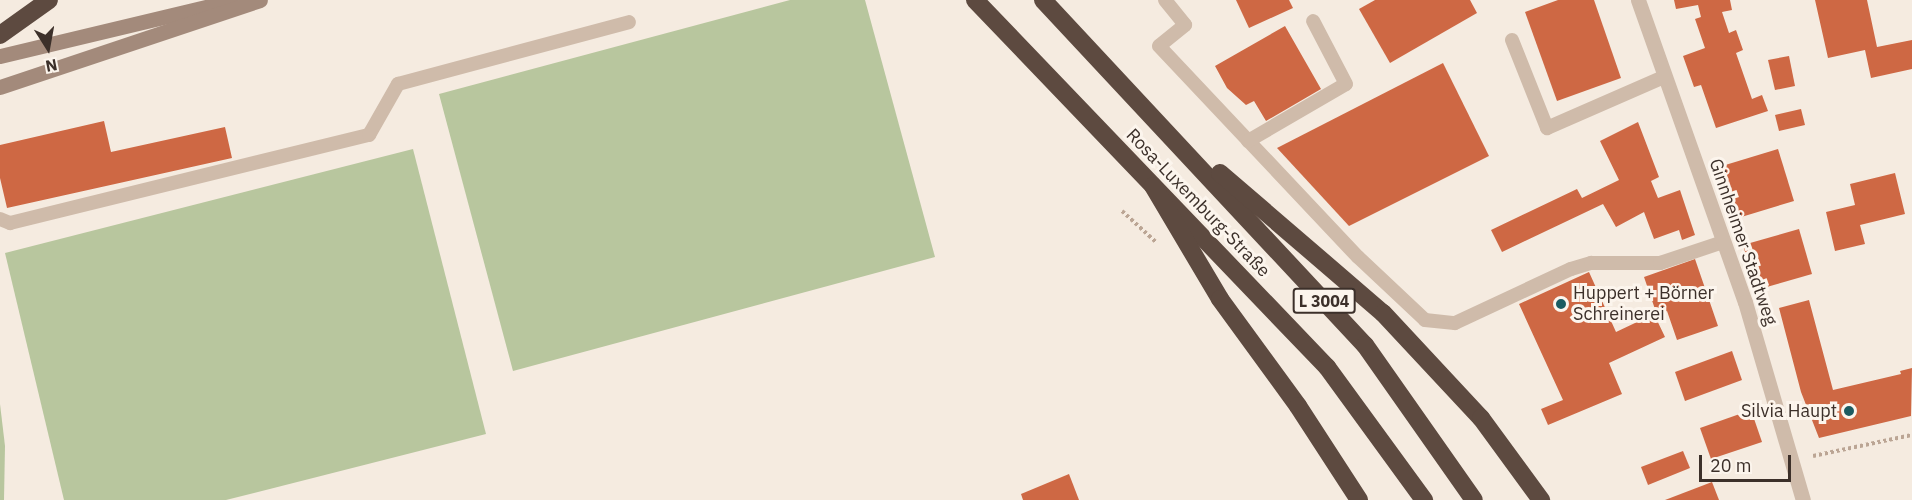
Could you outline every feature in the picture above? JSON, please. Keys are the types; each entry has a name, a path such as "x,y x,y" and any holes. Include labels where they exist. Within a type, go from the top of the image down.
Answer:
{"highway":[{"path":"0,35 49,0"},
{"name":"Rosa-Luxemburg-Straße","path":"975,0 1327,367 1424,500"},
{"name":"Rosa-Luxemburg-Straße","path":"1043,0 1155,117 1365,345 1474,500"},
{"path":"1155,117 1383,313 1481,418 1540,500"},
{"path":"1153,186 1220,298 1298,406 1359,500"}],"main road":[{"path":"0,56 237,0"},
{"path":"0,87 260,0"}],"street":[{"name":"Ginnheimer Stadtweg","path":"1638,0 1723,242 1803,500"}],"lane":[{"path":"1165,0 1185,25 1159,46 1411,312 1440,325 1463,320 1570,269 1591,263 1660,263 1723,242"},
{"path":"1248,141 1346,84 1313,21"},
{"path":"0,219 10,223 369,135 398,84 629,22"},
{"path":"1512,40 1547,128 1664,77"}],"path":[{"path":"1792,460 1912,435"}],"green space":[{"path":"790,0 865,0 935,257 513,371 439,94"},
{"path":"413,149 486,434 226,500 64,500 5,253"},
{"path":"0,404 5,446 4,500 0,500"}],"building":[{"path":"1236,0 1289,0 1293,8 1249,28"},
{"path":"1375,0 1470,0 1477,13 1390,63 1359,9"},
{"path":"1558,0 1594,0 1621,78 1557,101 1525,12"},
{"path":"1674,0 1730,0 1732,10 1722,12 1729,33 1736,30 1743,50 1736,53 1752,99 1762,95 1768,111 1716,128 1701,85 1694,87 1683,56 1705,48 1695,19 1701,17 1698,5 1676,9"},
{"path":"1815,0 1867,0 1877,47 1912,40 1912,69 1871,78 1865,50 1828,58"},
{"path":"1285,26 1321,89 1266,121 1254,101 1246,105 1227,88 1215,66"},
{"path":"1789,56 1795,86 1775,90 1768,60"},
{"path":"1443,63 1489,156 1349,226 1277,148"},
{"path":"1801,109 1805,125 1779,131 1775,115"},
{"path":"104,121 111,152 225,127 232,158 7,208 0,178 0,145"},
{"path":"1638,122 1659,177 1651,181 1658,198 1680,190 1695,235 1682,240 1679,230 1654,239 1644,212 1616,227 1603,204 1502,252 1491,230 1577,189 1582,198 1619,180 1600,141"},
{"path":"1778,149 1794,201 1738,218 1722,166"},
{"path":"1895,173 1905,214 1860,225 1865,244 1835,251 1826,212 1855,205 1850,184"},
{"path":"1799,229 1812,274 1756,290 1743,245"},
{"path":"1695,259 1718,326 1677,340 1667,311 1657,315 1644,277"},
{"path":"1589,272 1616,332 1654,314 1665,337 1609,363 1622,394 1548,425 1541,409 1563,400 1519,304"},
{"path":"1809,300 1833,390 1901,374 1900,371 1912,368 1911,416 1819,438 1801,392 1779,308"},
{"path":"1732,351 1742,380 1685,401 1675,372"},
{"path":"1751,410 1762,442 1711,459 1700,428"},
{"path":"1683,451 1690,468 1648,485 1641,467"},
{"path":"1069,474 1079,500 1023,500 1021,494"},
{"path":"1712,482 1719,500 1665,500"}],"place":[{"name":"Huppert + Börner Schreinerei","path":"1561,304"},
{"name":"Silvia Haupt","path":"1849,411"}]}
